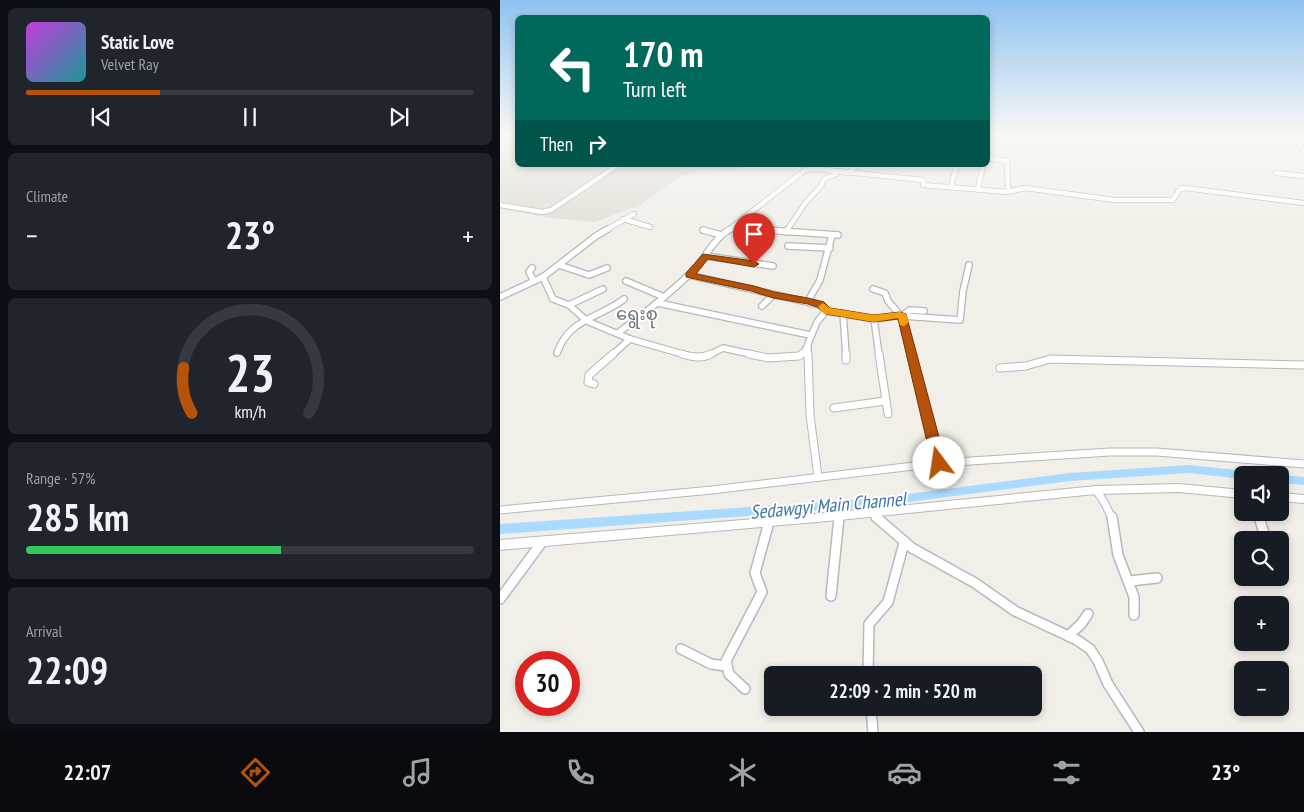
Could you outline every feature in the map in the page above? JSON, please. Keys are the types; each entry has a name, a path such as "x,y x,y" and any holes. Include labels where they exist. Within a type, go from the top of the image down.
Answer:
{"street":[{"path":"500,205 542,212 551,210 612,169"},
{"path":"618,333 658,303 689,275 721,235 805,170 814,169"},
{"path":"817,169 923,180 923,185 1008,192 1019,188 1115,200 1173,200 1180,189 1184,188 1304,203"},
{"path":"786,232 806,202 821,186 824,179 853,169"},
{"path":"955,187 951,186 956,169"},
{"path":"978,189 982,169"},
{"path":"1007,169 1008,192"},
{"path":"1276,173 1304,176"},
{"path":"500,297 542,277 596,236 634,214"},
{"path":"623,219 650,227"},
{"path":"730,229 838,235"},
{"path":"703,230 721,235"},
{"path":"808,301 820,280 832,235"},
{"path":"788,246 830,248"},
{"path":"706,256 773,266"},
{"path":"559,265 592,276 607,268"},
{"path":"689,275 820,304 826,311 874,319 901,316 955,321 960,320 963,291 969,265"},
{"path":"532,268 529,272 534,277 534,281"},
{"path":"542,277 552,298 569,305 587,320 630,339 693,357 705,357 724,348 768,358 790,358 803,354 808,346"},
{"path":"626,281 664,297"},
{"path":"569,305 603,289"},
{"path":"873,289 885,293 888,301 901,316 939,463"},
{"path":"762,306 773,295"},
{"path":"557,354 559,346 566,337 595,314 614,307 624,299"},
{"path":"658,303 810,336"},
{"path":"901,316 910,310 924,311"},
{"path":"818,477 810,414 808,346 810,336 826,311"},
{"path":"843,313 846,360"},
{"path":"874,319 888,414"},
{"path":"594,384 588,382 588,375 630,339"},
{"path":"1000,368 1026,366 1050,359 1304,364"},
{"path":"834,408 885,401"},
{"path":"500,510 712,490 939,463 1119,452 1157,452 1304,464"},
{"path":"500,545 839,516 1096,490 1179,488 1234,493"},
{"path":"1096,490 1104,499 1112,519 1116,549 1121,565 1130,581 1134,597 1134,614"},
{"path":"1289,498 1304,499"},
{"path":"870,512 904,543 975,583 1015,611 1090,648 1108,684 1139,732"},
{"path":"831,596 839,516"},
{"path":"745,689 732,679 726,670 726,661 762,592 755,574 769,522"},
{"path":"500,599 542,542"},
{"path":"868,666 869,624 873,618 883,611 888,602 904,543"},
{"path":"1130,581 1157,578"},
{"path":"1068,636 1081,624 1088,614"},
{"path":"681,649 717,666 726,666"},
{"path":"872,716 873,732"}],"shaded area":[{"path":"500,169 703,169 680,177 640,205 595,222 551,218 500,209"},
{"path":"704,169 738,169 731,172"}],"waterway":[{"name":"Sedawgyi Main Channel","path":"500,529 869,503 1070,477 1189,469 1234,474"},
{"name":"Sedawgyi Main Channel","path":"1289,480 1304,481"}],"slow traffic":[{"path":"823,307 826,311 874,319 900,315 904,322"}],"district":[{"name":"ရွေးစု","path":"637,313"}],"route":[{"path":"754,264 706,256 689,275 820,304 826,311 874,319 902,316 939,463"}]}
